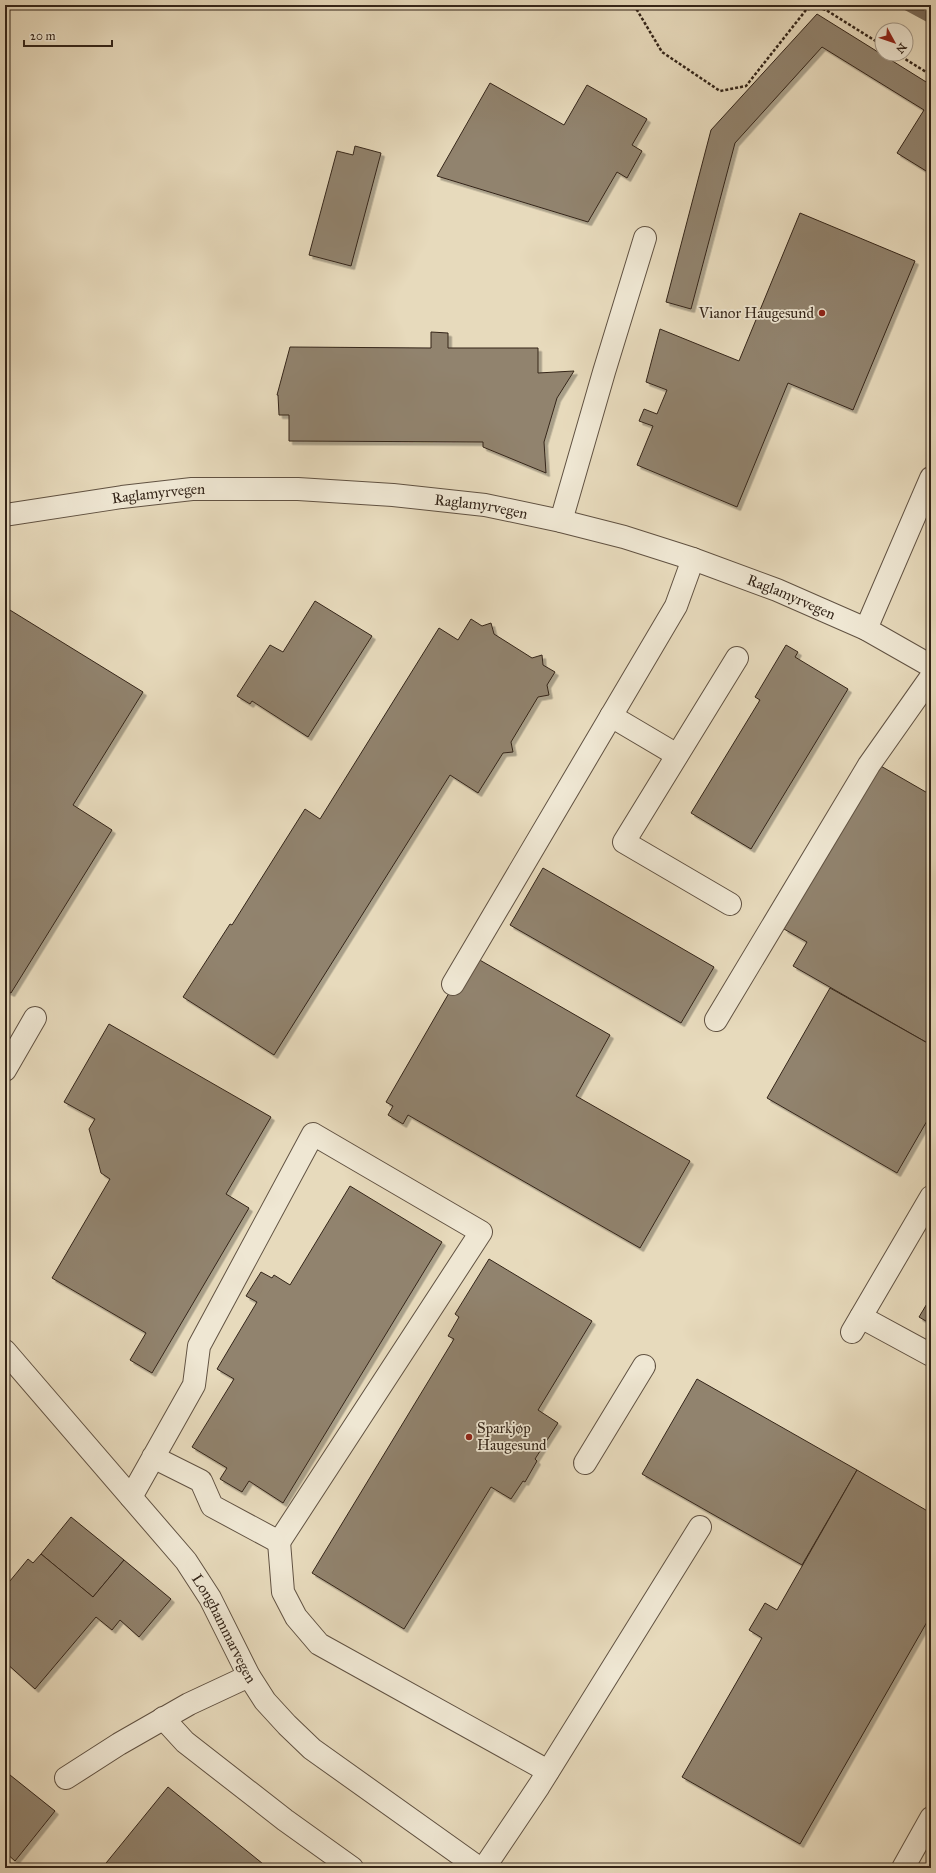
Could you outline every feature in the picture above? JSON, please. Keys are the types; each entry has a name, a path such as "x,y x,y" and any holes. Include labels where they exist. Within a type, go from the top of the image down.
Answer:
{"street":[{"path":"561,521 645,238"},
{"path":"866,629 931,478"},
{"name":"Raglamyrvegen","path":"5,515 122,497 192,489 298,489 393,495 485,504 624,537 693,559 777,590 866,629 931,666"},
{"path":"453,984 676,606 693,559"},
{"path":"730,904 624,842 737,658"},
{"path":"716,1020 868,765 931,677"},
{"path":"611,716 677,755"},
{"path":"5,1070 35,1018"},
{"path":"131,1497 194,1384 199,1346 313,1134 480,1232 279,1542 283,1592 296,1617 319,1644 548,1771"},
{"path":"931,1197 856,1325 931,1355"},
{"name":"Longhammarvegen","path":"5,1352 186,1562 210,1598 249,1676 265,1701 312,1749 454,1861 479,1868"},
{"path":"585,1463 644,1366"},
{"path":"153,1457 200,1481 212,1506 279,1542"},
{"path":"484,1868 548,1771 700,1527"},
{"path":"66,1778 119,1744 188,1704 249,1676"},
{"path":"163,1718 185,1742 285,1820 352,1868"},
{"path":"903,1868 931,1818"}],"path":[{"path":"634,5 662,52 720,91 746,86 806,10 816,7 826,10 874,39"},
{"path":"911,62 931,74"}],"building":[{"path":"817,14 874,50 874,62 894,62 931,85 931,174 897,153 924,110 822,47 735,143 691,309 666,302 711,130"},
{"path":"490,83 564,125 587,85 647,119 632,145 642,151 627,178 617,172 588,222 437,176"},
{"path":"355,146 381,153 351,266 309,255 337,151 353,155"},
{"path":"800,213 915,261 853,410 788,383 737,507 637,465 653,426 639,421 644,409 657,414 667,390 646,382 660,329 739,361"},
{"path":"431,332 448,333 448,348 538,348 538,373 574,371 557,398 544,442 546,473 483,447 483,442 289,441 289,415 279,415 277,395 290,347 431,348"},
{"path":"315,601 372,636 308,737 252,701 250,704 237,696 270,645 283,652"},
{"path":"5,607 143,692 73,805 112,830 11,993 5,990"},
{"path":"471,619 482,626 491,623 494,634 532,658 542,655 543,665 555,672 547,685 549,695 538,697 511,742 513,752 503,753 478,793 450,775 274,1055 183,997 230,924 232,925 305,809 320,819 439,628 458,640"},
{"path":"786,645 798,652 795,657 848,689 751,849 691,813 760,700 755,697"},
{"path":"879,765 931,795 931,1045 793,966 807,942 784,929"},
{"path":"543,868 714,967 681,1023 510,925"},
{"path":"471,955 610,1035 576,1096 690,1161 640,1248 408,1115 403,1124 388,1115 393,1106 386,1102"},
{"path":"830,988 931,1045 931,1114 897,1173 767,1098"},
{"path":"109,1024 271,1117 226,1194 249,1208 152,1373 130,1360 146,1333 52,1278 110,1179 101,1173 89,1129 95,1119 64,1102"},
{"path":"350,1186 442,1242 283,1503 249,1481 242,1492 220,1479 227,1468 192,1447 234,1379 217,1369 257,1302 246,1296 261,1272 272,1278 274,1275 290,1285"},
{"path":"489,1259 592,1321 538,1410 558,1423 535,1459 537,1461 525,1482 523,1481 511,1499 491,1487 404,1629 312,1573 454,1339 448,1336 459,1317 455,1314"},
{"path":"931,1297 931,1324 919,1317"},
{"path":"697,1379 857,1470 802,1565 642,1474"},
{"path":"857,1470 931,1513 931,1615 800,1844 682,1777 762,1638 749,1630 765,1603 777,1610"},
{"path":"71,1517 124,1560 93,1597 41,1554"},
{"path":"41,1554 93,1597 124,1560 171,1599 139,1637 120,1620 112,1630 96,1617 35,1689 5,1662 5,1587 28,1559 33,1563"},
{"path":"5,1771 55,1811 15,1861 5,1852"},
{"path":"168,1787 268,1868 102,1868"}],"waterway":[{"path":"905,5 931,19"}],"place":[{"name":"Vianor Haugesund","path":"822,313"},
{"name":"Sparkjøp Haugesund","path":"469,1437"}]}
